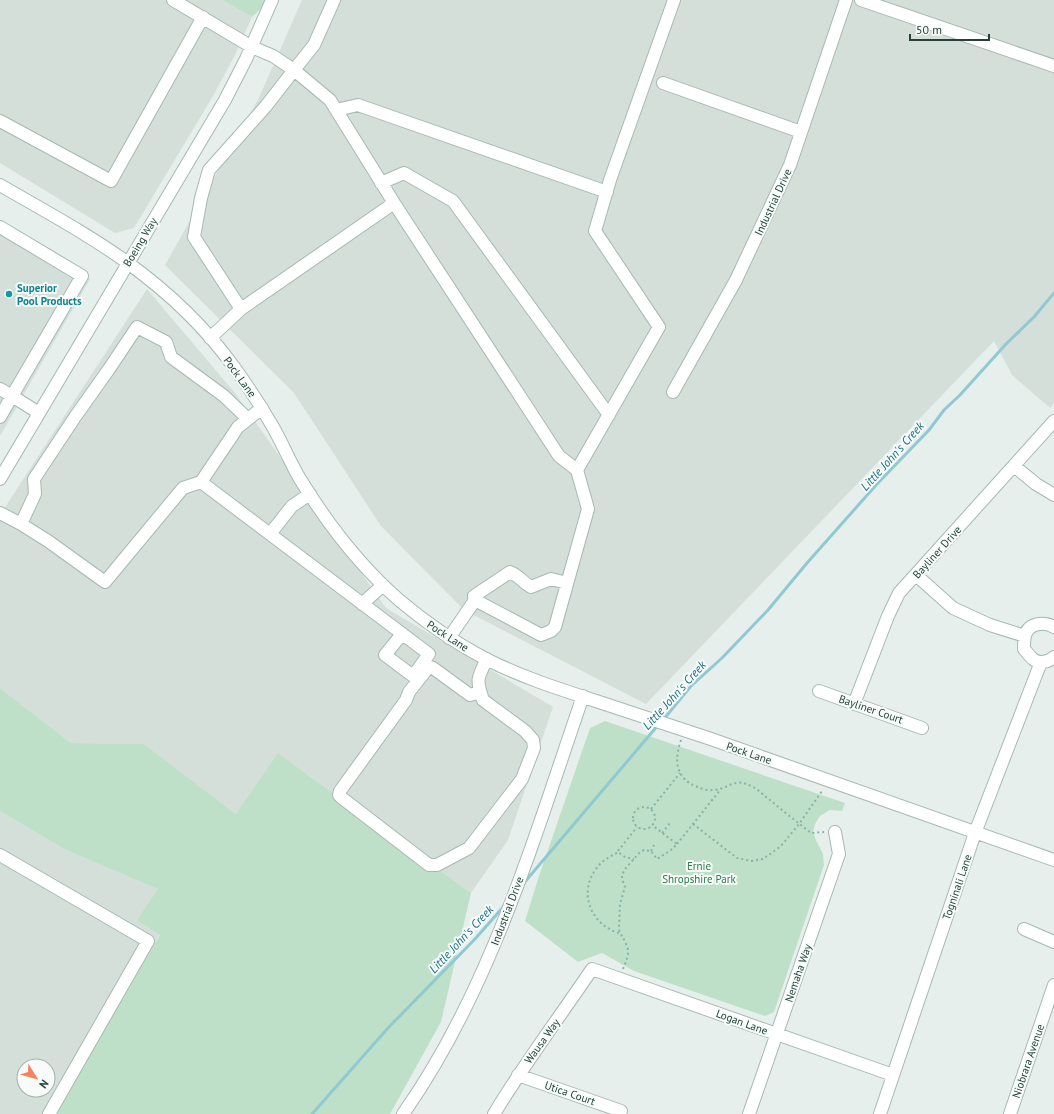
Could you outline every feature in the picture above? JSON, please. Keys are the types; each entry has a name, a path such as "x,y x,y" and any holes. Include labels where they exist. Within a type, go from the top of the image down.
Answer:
{"street":[{"path":"173,0 252,47 273,56 294,70 330,100 394,204 560,456 577,470 588,509 555,627 551,631 541,635 475,600"},
{"name":"Boeing Way","path":"0,479 225,100 252,47 272,0"},
{"path":"242,309 194,237 201,198 209,170 266,106 314,45 334,0"},
{"path":"577,470 659,327 595,231 607,192 674,0"},
{"path":"860,0 889,5 1054,66"},
{"name":"Industrial Drive","path":"673,392 736,280 790,165 842,1"},
{"path":"0,121 111,180 202,17"},
{"path":"663,83 801,132"},
{"path":"336,110 358,105 607,192"},
{"path":"381,183 404,173 453,201 609,415"},
{"name":"Pock Lane","path":"0,185 103,246 128,263 167,294 186,312 232,365 262,408 310,494 335,531 359,560 383,585 427,622 449,638 487,659 534,680 644,716 1054,860"},
{"path":"210,338 242,309 394,204"},
{"path":"0,227 82,276 0,417"},
{"path":"21,524 35,494 34,479 137,327 166,342 172,357 224,396 248,419"},
{"path":"0,389 39,412"},
{"path":"0,513 21,524 105,582 183,488 201,482 238,427 262,408"},
{"name":"Bayliner Drive","path":"854,704 893,604 899,593 1054,421"},
{"path":"1014,466 1036,484 1054,495"},
{"path":"201,482 402,634"},
{"path":"270,534 292,506 310,494"},
{"path":"449,638 475,600 474,596 510,572 517,575 525,584 531,587 551,579 567,583"},
{"path":"916,574 953,608 990,625 1025,636"},
{"path":"362,604 383,585"},
{"path":"1054,627 1044,623 1036,624 1027,631 1024,649 1033,660 1041,662 1054,658"},
{"path":"480,692 470,694 430,666 409,692 406,700 340,791 342,798 429,865 437,865 469,848 522,779 534,748 533,740 525,731 483,700 477,683 478,677 487,659"},
{"name":"Togninali Lane","path":"880,1114 975,833 1041,662"},
{"name":"Bayliner Court","path":"819,691 922,728"},
{"name":"Industrial Drive","path":"403,1114 419,1091 452,1032 477,984 497,940 583,696"},
{"name":"Nemaha Way","path":"750,1114 776,1034 839,854 835,832"},
{"path":"0,855 148,941 49,1114"},
{"path":"1024,929 1054,942"},
{"name":"Logan Lane","path":"592,969 893,1075"},
{"name":"Wausa Way","path":"494,1114 518,1075 592,969"},
{"name":"Niobrara Avenue","path":"1010,1114 1054,985"},
{"name":"Utica Court","path":"518,1075 621,1111"}],"path":[{"path":"681,729 676,759 680,773 688,784 702,789 721,789"},
{"path":"650,809 680,773"},
{"path":"693,824 737,858 751,861 763,859 776,850 799,824 821,794 826,780"},
{"path":"620,978 628,954 627,945 619,933 620,904 625,887 622,880 622,875 625,869 640,852 644,850 651,851 657,859 672,850 721,789 729,784 739,782 753,787 810,833 835,832"},
{"path":"645,807 650,809 654,814 655,820 652,825 648,828 642,829 637,827 633,822 635,811 645,807"},
{"path":"662,833 670,823"},
{"path":"652,825 677,844"},
{"path":"619,933 612,931 603,925 592,913 587,893 590,880 596,869 602,862 618,852 637,827"},
{"path":"651,851 654,845"},
{"path":"618,852 634,859"}],"shaded area":[{"path":"0,0 222,0 252,17 234,57 213,96 134,228 115,233 0,163"},
{"path":"302,0 1054,0 1054,403 1050,408 1012,375 994,341 646,704 464,610 381,526 294,393 165,265 258,100"},
{"path":"0,221 90,279 0,436"},
{"path":"147,289 235,393 386,608 553,707 508,840 471,893 292,763 236,814 144,744 71,743 0,688 0,515"},
{"path":"0,811 64,849 158,888 160,934 51,1114 0,1114"}],"green space":[{"path":"222,0 266,0 264,6 252,17"},
{"path":"0,688 71,743 144,744 236,814 278,753 471,893 441,1022 390,1114 51,1114 160,935 137,920 158,889 64,849 0,811"},
{"name":"Ernie Shropshire Park","path":"605,721 845,803 842,811 830,810 820,816 815,824 813,832 823,854 824,865 774,1012 765,1016 634,971 602,953 578,962 525,921 590,728"}],"waterway":[{"name":"Little John's Creek","path":"663,720 691,686 722,658 768,610 807,563 877,484 929,430 944,410 960,395 1006,344 1034,317 1054,293"},
{"name":"Little John's Creek","path":"523,884 659,724"},
{"name":"Little John's Creek","path":"312,1114 388,1028 475,939 505,905"}],"place":[{"name":"Superior Pool Products","path":"9,294"}]}
